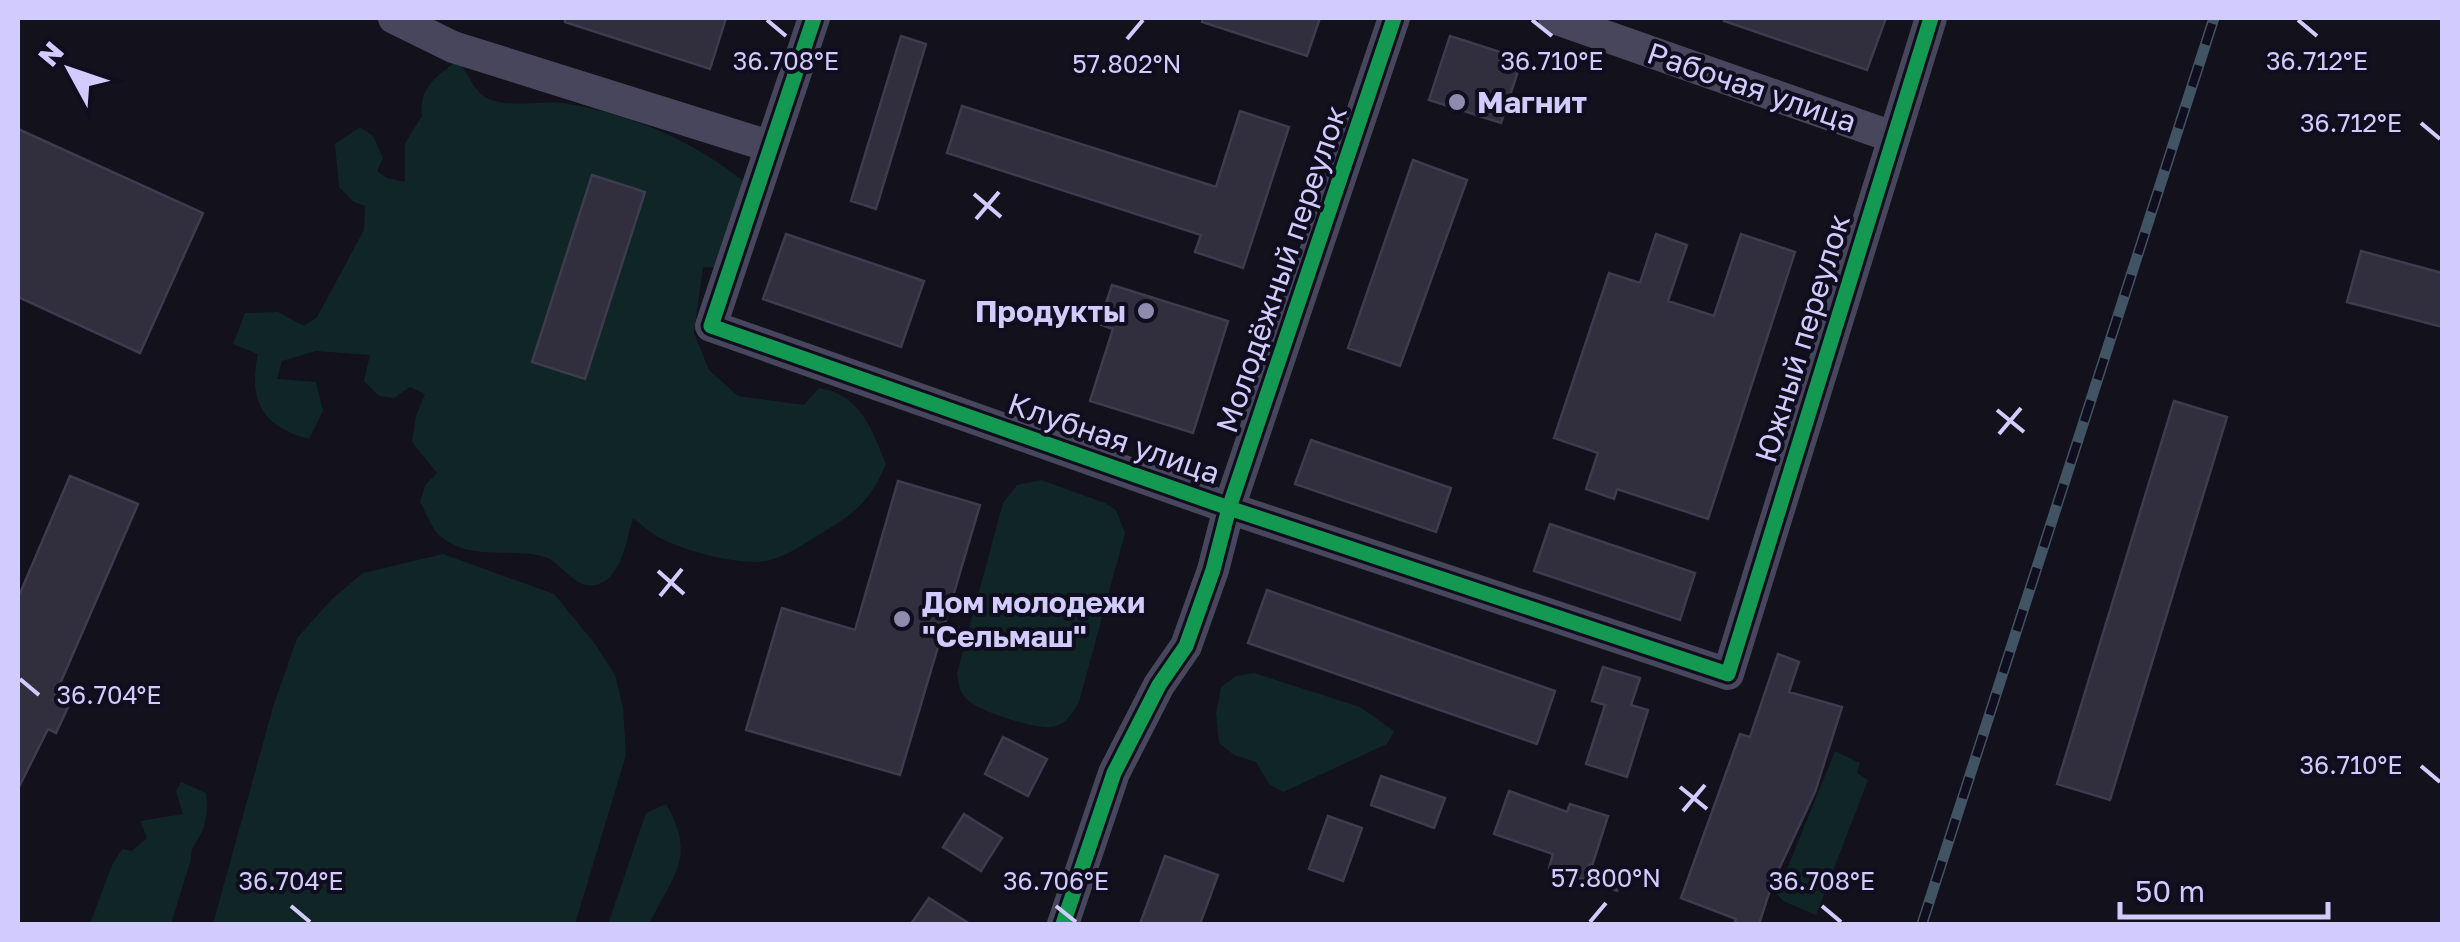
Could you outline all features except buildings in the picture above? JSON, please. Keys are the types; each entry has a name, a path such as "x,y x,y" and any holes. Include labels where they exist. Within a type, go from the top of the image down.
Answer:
{"street":[{"path":"394,18 453,47 769,146 814,18"},
{"name":"Молодёжный переулок","path":"1064,924 1114,773 1159,685 1186,646 1394,18"},
{"name":"Рабочая улица","path":"1554,18 1893,137"},
{"name":"Южный переулок","path":"1728,674 1931,18"},
{"name":"Клубная улица","path":"769,146 711,326 1229,508 1728,674"}],"green space":[{"path":"457,61 477,90 494,101 569,104 616,115 683,142 743,181 723,268 703,267 694,333 709,370 738,396 804,405 819,388 855,406 886,464 869,495 855,510 792,551 759,562 729,560 682,547 658,537 633,518 616,569 605,581 587,585 545,557 465,549 437,533 420,502 425,485 437,473 412,442 425,394 410,387 394,398 379,396 364,381 370,355 316,351 282,361 277,379 316,382 323,411 309,439 270,419 255,386 258,354 233,344 245,313 278,312 304,326 317,317 364,230 365,206 354,202 339,187 335,144 360,127 373,136 383,158 377,171 405,182 405,143 422,116 426,90"},
{"path":"1041,480 1105,503 1116,510 1125,533 1079,702 1065,721 1051,727 1021,723 975,705 961,692 957,673 1003,503 1017,485"},
{"path":"443,554 554,594 615,675 623,708 626,755 575,924 213,924 273,707 297,638 332,599 363,573"},
{"path":"1254,673 1360,707 1394,731 1387,744 1283,792 1269,784 1256,762 1234,755 1219,743 1216,713 1221,687 1236,676"},
{"path":"1835,751 1860,763 1857,773 1868,780 1816,915 1783,901 1777,894"},
{"path":"181,782 206,793 207,809 171,924 90,924 122,849 132,851 147,838 140,821 183,814 176,791"},
{"path":"666,804 680,838 681,852 673,878 649,924 608,924 646,813"}],"railway":[{"path":"1922,924 2214,18"}],"cycle path":[{"path":"814,18 711,326 1229,508 1728,674 1931,18"},
{"path":"1063,924 1114,773 1159,685 1186,646 1394,18"}],"place":[{"name":"Магнит","path":"1457,102"},
{"name":"Продукты","path":"1146,311"},
{"name":"Дом молодежи \"Сельмаш\"","path":"902,619"}]}
